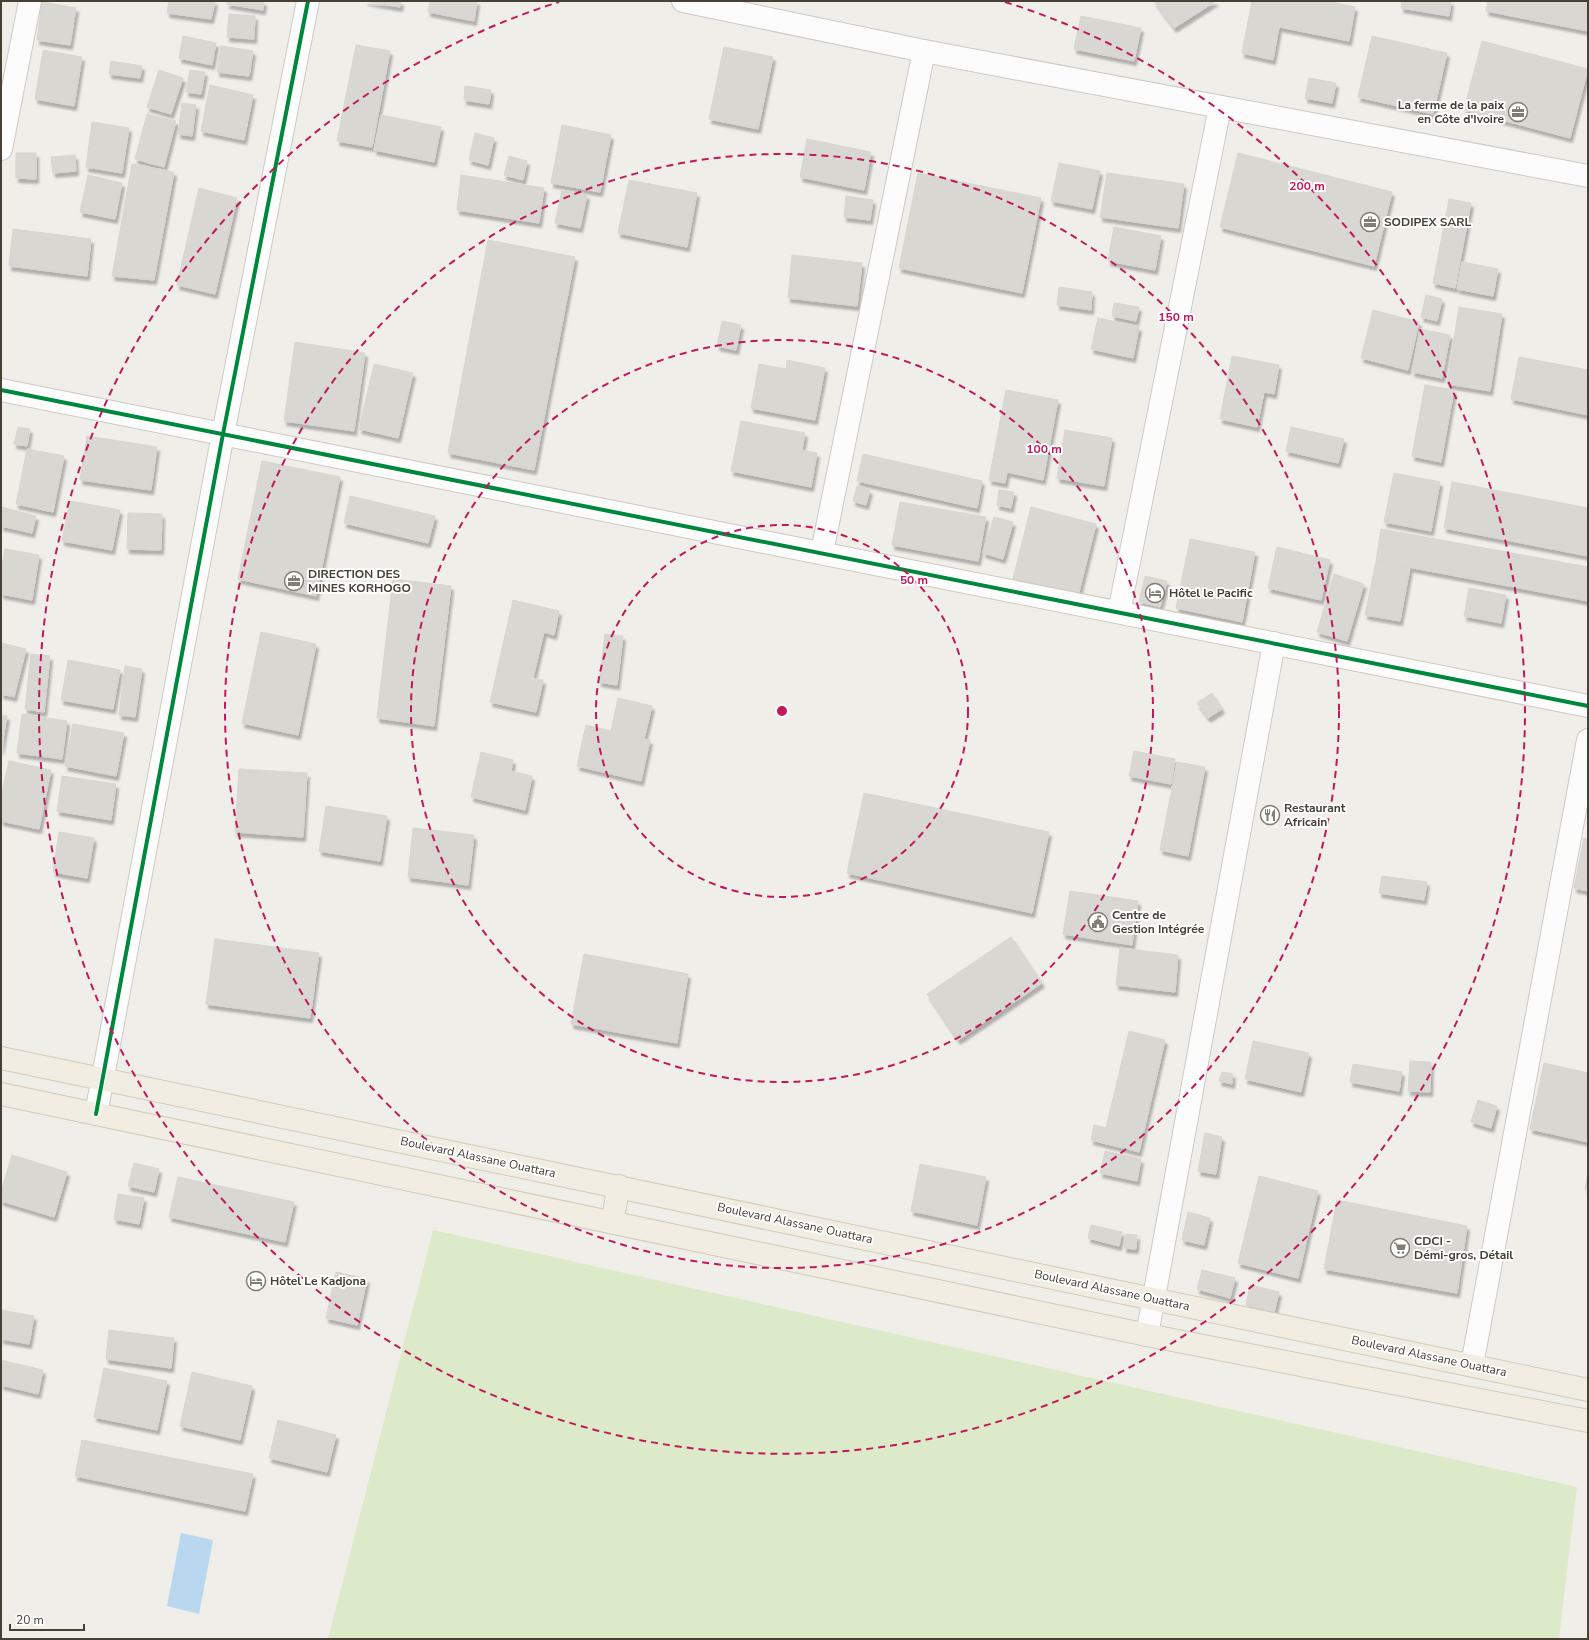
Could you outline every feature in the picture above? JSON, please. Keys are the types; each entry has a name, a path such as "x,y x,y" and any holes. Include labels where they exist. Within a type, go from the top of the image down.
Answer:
{"main road":[{"name":"Boulevard Alassane Ouattara","path":"1,1058 619,1186 1588,1390"},
{"path":"1,1094 1147,1335 1588,1421"},
{"path":"612,1222 619,1186"}],"street":[{"path":"1,149 30,1"},
{"path":"96,1114 104,1079 223,434 308,1"},
{"path":"684,1 924,51 1588,176"},
{"path":"822,552 924,51"},
{"path":"1119,612 1220,107"},
{"path":"1,390 822,552 1588,706"},
{"path":"1147,1335 1155,1299 1274,643"},
{"path":"1472,1365 1588,740"}],"green space":[{"path":"433,1230 1577,1487 1559,1639 328,1639"}],"water":[{"path":"181,1533 213,1540 199,1614 167,1606"}],"building":[{"path":"169,1 215,1 211,19 167,13"},
{"path":"228,1 264,1 263,10 227,4"},
{"path":"365,1 401,1 400,7"},
{"path":"430,1 477,1 474,21 428,12"},
{"path":"1154,1 1216,1 1174,28"},
{"path":"1252,1 1326,1 1355,7 1349,41 1279,27 1273,60 1242,53"},
{"path":"1402,1 1451,1 1449,16 1401,8"},
{"path":"1488,1 1588,1 1588,31 1486,11"},
{"path":"42,2 76,8 70,45 37,40"},
{"path":"229,14 255,16 254,39 227,37"},
{"path":"1081,16 1141,28 1134,61 1074,49"},
{"path":"183,36 216,43 212,65 179,58"},
{"path":"1372,36 1447,53 1433,114 1358,97"},
{"path":"1482,41 1588,69 1570,138 1464,110"},
{"path":"356,45 390,51 372,147 337,141"},
{"path":"221,46 253,51 249,76 217,72"},
{"path":"724,47 773,57 758,129 709,119"},
{"path":"43,50 82,57 74,106 35,99"},
{"path":"111,61 142,66 140,78 109,74"},
{"path":"159,70 183,78 171,114 147,107"},
{"path":"190,70 205,72 201,94 186,92"},
{"path":"1309,78 1336,83 1332,103 1305,98"},
{"path":"210,85 253,95 244,140 201,131"},
{"path":"465,86 491,90 489,104 464,100"},
{"path":"182,103 196,105 192,136 178,134"},
{"path":"147,114 176,121 164,167 135,159"},
{"path":"381,115 441,127 434,162 374,150"},
{"path":"92,122 129,128 122,173 86,167"},
{"path":"562,125 611,135 600,192 551,183"},
{"path":"475,133 494,138 488,165 469,160"},
{"path":"807,139 871,152 864,190 800,177"},
{"path":"16,153 36,153 36,179 16,178"},
{"path":"1238,153 1392,192 1374,266 1220,227"},
{"path":"75,155 76,171 53,173 51,157"},
{"path":"509,156 527,161 523,180 504,175"},
{"path":"1059,163 1100,171 1092,209 1051,201"},
{"path":"132,164 174,172 154,280 112,276"},
{"path":"918,173 1041,198 1022,293 899,268"},
{"path":"1107,173 1184,184 1178,228 1100,217"},
{"path":"88,175 122,183 115,219 80,212"},
{"path":"461,175 544,188 539,223 457,210"},
{"path":"629,180 697,193 687,247 618,233"},
{"path":"199,188 237,198 215,294 177,285"},
{"path":"562,190 587,195 580,228 555,223"},
{"path":"846,196 873,200 870,220 844,217"},
{"path":"1449,199 1471,203 1455,288 1433,283"},
{"path":"1114,227 1161,236 1155,270 1108,261"},
{"path":"13,229 91,239 87,276 9,266"},
{"path":"488,240 575,257 534,470 448,453"},
{"path":"792,255 862,263 857,306 788,298"},
{"path":"1462,262 1498,269 1493,296 1457,289"},
{"path":"1059,287 1092,292 1091,310 1057,305"},
{"path":"1426,295 1442,299 1437,321 1421,317"},
{"path":"1114,303 1139,307 1136,321 1112,316"},
{"path":"1459,307 1502,314 1490,391 1447,384"},
{"path":"1373,310 1419,322 1408,370 1361,358"},
{"path":"1098,318 1139,327 1133,358 1091,349"},
{"path":"722,321 741,325 736,350 717,346"},
{"path":"1420,329 1450,335 1442,378 1412,372"},
{"path":"295,342 365,353 354,431 284,421"},
{"path":"1232,356 1279,365 1274,394 1264,392 1257,427 1220,419"},
{"path":"1519,357 1588,370 1588,415 1511,399"},
{"path":"787,360 825,368 815,420 751,408 759,364 786,369"},
{"path":"374,364 413,373 398,438 359,429"},
{"path":"1425,385 1454,390 1441,462 1412,456"},
{"path":"1006,390 1058,400 1043,480 1007,472 1005,483 989,480"},
{"path":"741,421 805,433 802,450 817,453 811,487 731,471"},
{"path":"18,427 30,429 27,446 14,444"},
{"path":"1291,427 1344,439 1338,463 1286,451"},
{"path":"1065,430 1112,438 1104,486 1057,478"},
{"path":"87,436 157,447 151,490 80,480"},
{"path":"27,449 64,456 53,512 16,504"},
{"path":"863,454 982,481 977,508 857,481"},
{"path":"262,461 340,477 316,596 238,579"},
{"path":"1394,473 1440,482 1431,531 1384,522"},
{"path":"1452,482 1588,508 1588,556 1444,528"},
{"path":"857,486 870,490 866,505 853,501"},
{"path":"999,490 1014,492 1011,508 997,505"},
{"path":"350,496 435,516 428,543 344,523"},
{"path":"70,501 120,510 112,550 62,541"},
{"path":"900,502 986,517 978,561 892,545"},
{"path":"1,507 36,516 32,533 1,526"},
{"path":"1031,507 1096,524 1078,596 1013,579"},
{"path":"128,513 162,514 161,550 127,549"},
{"path":"994,517 1013,522 1003,559 983,553"},
{"path":"1381,529 1588,567 1588,601 1376,561"},
{"path":"1190,539 1255,552 1242,622 1176,608"},
{"path":"1277,547 1330,560 1321,600 1268,588"},
{"path":"5,549 39,555 32,600 1,594 1,572"},
{"path":"1376,561 1410,568 1400,621 1365,615"},
{"path":"1334,574 1364,584 1347,641 1317,632"},
{"path":"1145,576 1167,581 1160,607 1139,602"},
{"path":"393,579 451,586 434,726 377,718"},
{"path":"1469,588 1506,595 1501,623 1464,616"},
{"path":"513,600 559,611 554,635 544,632 533,678 543,680 536,712 490,702"},
{"path":"261,632 316,644 298,735 242,723"},
{"path":"605,634 623,636 617,685 599,682"},
{"path":"1,643 26,649 14,697 1,694"},
{"path":"31,654 50,656 44,712 25,709"},
{"path":"68,660 120,670 113,709 61,700"},
{"path":"125,666 142,669 135,717 119,715"},
{"path":"1212,693 1222,709 1208,718 1197,703"},
{"path":"618,698 652,706 644,739 650,740 641,781 577,766 586,725 611,731"},
{"path":"22,714 67,721 62,759 17,753"},
{"path":"1,715 7,716 1,750"},
{"path":"73,724 124,733 116,776 65,766"},
{"path":"1134,751 1175,759 1171,784 1129,776"},
{"path":"481,752 513,760 511,771 532,776 525,810 471,797"},
{"path":"9,761 51,770 39,829 1,821 1,797"},
{"path":"1177,762 1205,767 1188,856 1160,850"},
{"path":"239,769 307,773 303,837 235,832"},
{"path":"62,776 116,784 111,820 57,811"},
{"path":"864,793 1049,832 1032,913 847,873"},
{"path":"326,806 387,816 380,861 319,851"},
{"path":"413,828 474,835 468,885 408,877"},
{"path":"59,832 94,838 87,878 53,872"},
{"path":"1584,838 1588,839 1588,891 1574,888"},
{"path":"1382,876 1427,882 1424,900 1379,893"},
{"path":"1070,891 1138,901 1132,945 1063,934"},
{"path":"1011,937 1042,983 958,1040 927,994"},
{"path":"215,939 319,953 310,1018 206,1004"},
{"path":"1120,948 1178,955 1175,992 1116,985"},
{"path":"584,954 688,974 677,1043 571,1024"},
{"path":"1129,1031 1165,1040 1139,1152 1091,1140 1094,1125 1106,1128"},
{"path":"1253,1041 1309,1053 1301,1092 1245,1079"},
{"path":"1410,1061 1431,1062 1430,1092 1408,1091"},
{"path":"1544,1063 1588,1073 1588,1142 1530,1129"},
{"path":"1353,1064 1402,1072 1399,1091 1350,1082"},
{"path":"1222,1072 1233,1074 1232,1084 1219,1081"},
{"path":"1478,1100 1497,1106 1491,1128 1471,1122"},
{"path":"1205,1133 1222,1137 1216,1174 1198,1171"},
{"path":"1105,1151 1141,1159 1137,1181 1100,1173"},
{"path":"12,1155 67,1172 54,1217 1,1201 1,1192"},
{"path":"134,1163 159,1169 154,1192 128,1186"},
{"path":"920,1164 986,1177 977,1225 911,1211"},
{"path":"1588,1173 1588,1190 1585,1189"},
{"path":"1259,1176 1318,1191 1298,1278 1238,1263"},
{"path":"178,1177 294,1202 285,1242 169,1217"},
{"path":"118,1194 144,1198 139,1224 114,1219"},
{"path":"1337,1200 1467,1226 1457,1293 1324,1269"},
{"path":"1188,1212 1210,1218 1204,1245 1182,1240"},
{"path":"1091,1225 1122,1232 1119,1246 1088,1238"},
{"path":"1126,1234 1137,1235 1136,1249 1124,1248"},
{"path":"1202,1270 1235,1278 1230,1298 1197,1289"},
{"path":"336,1272 367,1279 357,1325 326,1318"},
{"path":"1250,1285 1279,1292 1274,1313 1246,1305"},
{"path":"1,1310 34,1316 29,1344 1,1339"},
{"path":"109,1330 174,1338 171,1368 106,1359"},
{"path":"1,1360 43,1370 38,1394 1,1385"},
{"path":"104,1368 167,1381 157,1430 94,1417"},
{"path":"192,1372 252,1386 240,1440 180,1426"},
{"path":"278,1420 336,1435 327,1472 269,1458"},
{"path":"82,1440 253,1474 245,1511 75,1476"}],"cycle path":[{"path":"96,1114 223,434 308,1"},
{"path":"1,390 1588,706"}],"place":[{"name":"La ferme de la paix en Côte d'Ivoire","path":"1518,112"},
{"name":"SODIPEX SARL","path":"1370,222"},
{"name":"DIRECTION DES MINES KORHOGO","path":"294,581"},
{"name":"Hôtel le Pacific","path":"1155,593"},
{"name":"Restaurant Africain","path":"1270,815"},
{"name":"Centre de Gestion Intégrée","path":"1098,922"},
{"name":"CDCI - Démi-gros, Détail","path":"1400,1248"},
{"name":"Hôtel Le Kadjona","path":"256,1281"}]}
